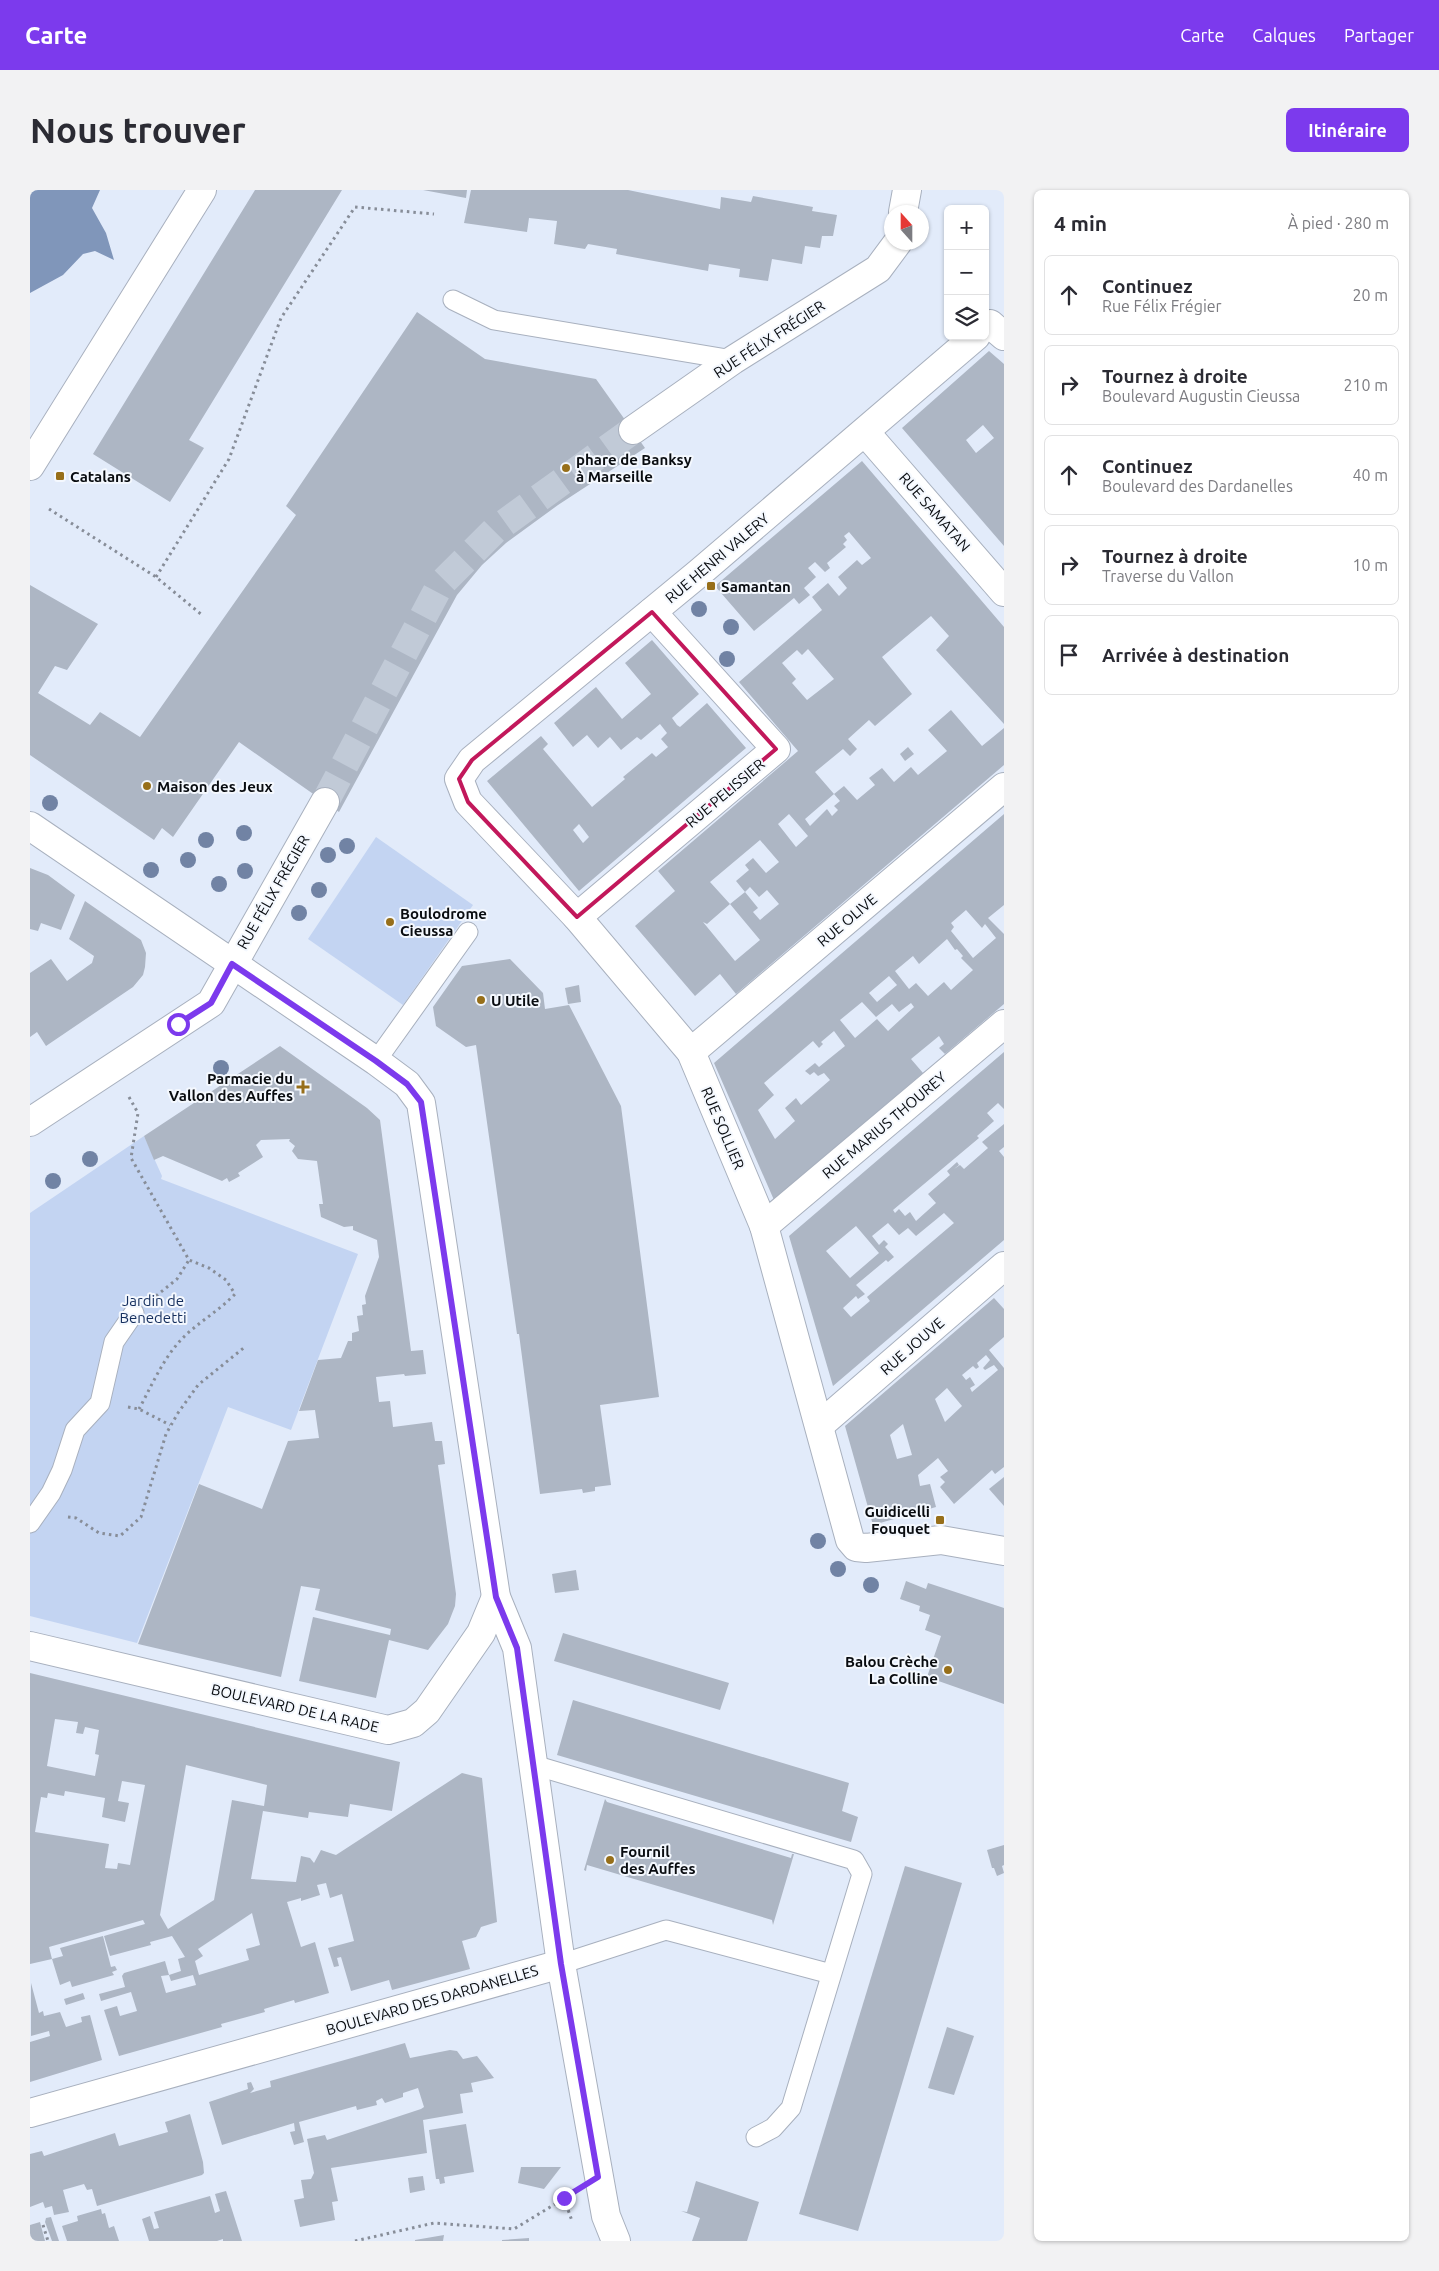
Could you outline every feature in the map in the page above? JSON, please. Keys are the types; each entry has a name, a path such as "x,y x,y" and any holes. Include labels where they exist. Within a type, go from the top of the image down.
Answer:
{"street":[{"path":"30,466 202,190"},
{"path":"904,205 907,190"},
{"name":"RUE FÉLIX FRÉGIER","path":"633,430 734,360 878,269 892,250"},
{"name":"RUE HENRI VALERY","path":"460,779 472,760 978,340"},
{"name":"RUE SAMATAN","path":"866,432 1004,592"},
{"name":"RUE PELISSIER","path":"577,917 776,749 652,612"},
{"name":"RUE SOLLIER","path":"460,779 468,802 577,917 691,1052 764,1226 850,1540 856,1547 866,1548 941,1540 1001,1547"},
{"name":"RUE OLIVE","path":"691,1052 1004,787"},
{"name":"RUE FÉLIX FRÉGIER","path":"30,1122 211,1003 325,802"},
{"path":"30,826 376,1061 407,1084 421,1102 496,1597 517,1648 561,1964 598,2177 606,2216 616,2241"},
{"name":"RUE MARIUS THOUREY","path":"764,1226 1004,1024"},
{"name":"RUE JOUVE","path":"820,1425 1004,1266"},
{"name":"BOULEVARD DE LA RADE","path":"30,1646 388,1730 413,1722 427,1711 481,1633 496,1597"},
{"name":"BOULEVARD DES DARDANELLES","path":"30,2113 561,1964"}],"lane":[{"path":"453,300 494,320 734,360"},
{"path":"376,1061 468,932"},
{"path":"34,1517 62,1470 75,1430 101,1401 114,1342 134,1313"},
{"path":"534,1765 854,1860 862,1874 791,2108 773,2128 756,2136"},
{"path":"561,1964 666,1930 831,1974"}],"path":[{"path":"156,577 229,459 281,318 356,207 434,214"},
{"path":"48,509 156,577 202,615"},
{"path":"112,1068 138,1113 131,1158 189,1260 209,1268 226,1280 235,1294 179,1342 139,1409"},
{"path":"134,1313 177,1280 189,1260"},
{"path":"34,1517 76,1518 98,1533 120,1536 141,1517 170,1426 198,1385 246,1346"},
{"path":"101,1401 139,1409 170,1426"},
{"path":"354,2241 434,2223 514,2228 598,2177"},
{"path":"43,2226 48,2241"}],"highlighted area":[{"path":"652,612 776,749 577,917 468,802 459,779 472,760"}],"green space":[{"name":"Boulodrome Cieussa","path":"376,837 473,905 403,1005 308,939"},
{"name":"Jardin de Benedetti","path":"144,1136 162,1176 161,1179 358,1254 291,1430 228,1407 137,1643 30,1616 30,1213"}],"shaded area":[{"path":"30,190 100,190 92,208 106,233 114,260 95,251 83,254 63,275 30,293"}],"building":[{"path":"255,190 342,190 189,440 204,448 170,502 93,454"},
{"path":"423,190 467,190 466,198"},
{"path":"471,190 628,190 720,209 721,197 751,202 753,196 813,207 812,211 837,215 833,236 822,236 820,248 805,246 802,264 772,259 768,281 739,277 740,269 709,264 708,271 616,254 617,249 588,244 585,249 554,244 557,221 529,218 527,232 464,223"},
{"path":"417,312 485,359 596,379 645,448 558,505 506,543 482,565 457,595 339,812 239,742 173,837 162,828 154,840 30,755 30,585 98,624 67,670 55,666 38,693 90,725 100,712 140,737 296,515 286,506"},
{"path":"989,351 1004,364 1004,546 902,428","holes":["983,425 994,438 976,453 966,440"]},
{"path":"862,461 1004,627 1004,724 936,650 949,636 931,616 882,657 912,694 875,726 869,720 848,739 857,749 850,756 843,749 815,772 834,794 844,786 857,800 875,785 869,778 882,768 894,782 911,767 918,775 947,751 928,730 951,710 982,746 1004,728 1004,765 736,994 720,974 695,996 635,926 675,891 658,871 798,751 739,682 822,610 812,597 828,583 839,596 847,588 838,577 857,560 862,565 871,558 849,532 844,536 847,540 843,544 846,547 827,563 830,568 825,572 815,562 808,568 816,577 804,588 810,595 799,604 794,598 754,631 715,586","holes":["808,649 834,679 807,700 792,683 796,679 782,663 797,650 802,655","834,794 840,801 834,806 838,810 832,816 827,809 810,826 805,819","789,814 808,836 796,847 778,824","760,840 779,862 766,873 753,858 745,865 749,870 736,881 745,892 730,904 710,882","750,887 759,897 767,890 779,904 760,920 753,912 758,908 745,892","730,904 760,940 735,961 703,922 707,924"]},
{"path":"652,640 699,694 672,718 677,725 680,727 707,703 746,748 579,891 487,781 541,736 548,744 543,749 592,807 625,779 623,777 652,753 656,757 668,747 661,739 667,733 660,724 641,740 637,737 621,750 610,737 598,748 587,735 573,747 554,723 596,687 622,719 651,694 625,663","holes":["579,824 589,837 583,843 573,830"]},
{"path":"908,747 914,754 905,761 900,754"},
{"path":"1004,814 1004,905 988,918 1004,934 1004,1004 945,1054 939,1048 944,1044 939,1036 911,1059 923,1073 774,1200 714,1063","holes":["966,910 982,928 985,924 996,938 973,958 951,931 954,927 951,923","947,939 973,970 951,990 944,982 928,996 916,983 909,989 895,971 913,956 919,964","889,976 897,985 877,1002 869,993","862,1002 876,1017 892,1004 899,1012 911,1003 914,1007 888,1031 877,1019 855,1038 840,1020","834,1031 845,1046 819,1067 815,1063 805,1071 810,1075 814,1072 818,1076 824,1073 830,1080 801,1105 796,1098 785,1108 795,1121 775,1139 758,1110 774,1095 764,1083 813,1041 819,1048 823,1044 821,1042"]},
{"path":"30,868 48,875 75,895 61,930 41,923 38,931 30,929"},
{"path":"85,901 141,940 146,953 143,975 133,987 46,1046 37,1032 30,1037 30,973 51,959 67,981 92,963 94,956 69,939"},
{"path":"510,959 543,993 545,1009 569,1005 621,1106 659,1397 600,1405 611,1485 595,1487 595,1491 583,1493 582,1489 540,1494 519,1334 517,1334 476,1045 466,1047 436,1026 433,1007 462,966"},
{"path":"579,985 581,1002 568,1004 565,988"},
{"path":"280,1046 367,1108 380,1120 411,1351 423,1350 426,1374 376,1377 379,1402 390,1401 393,1427 432,1422 435,1441 442,1441 445,1464 438,1465 456,1594 455,1606 448,1624 428,1650 389,1640 376,1698 299,1681 313,1617 390,1635 391,1629 315,1610 320,1589 301,1586 281,1677 138,1644 199,1484 262,1509 288,1441 319,1438 315,1410 299,1411 318,1360 341,1358 348,1341 352,1341 352,1333 359,1331 357,1316 363,1315 362,1305 366,1304 365,1296 379,1257 377,1240 353,1230 353,1226 344,1227 321,1217 319,1204 323,1204 317,1161 298,1159 292,1151 295,1146 289,1141 290,1139 261,1140 256,1145 263,1157 238,1173 240,1176 229,1182 227,1178 222,1181 163,1156 154,1160 144,1136"},
{"path":"1004,1052 1004,1109 998,1103 987,1113 994,1121 977,1136 979,1138 893,1210 895,1213 899,1209 905,1216 910,1212 916,1221 936,1203 928,1194 950,1175 947,1171 957,1162 959,1165 954,1169 960,1165 964,1169 988,1148 982,1142 1004,1124 1004,1147 999,1151 1004,1157 1004,1240 833,1386 789,1236","holes":["944,1213 954,1223 867,1297 870,1301 851,1317 843,1308 856,1296 858,1299 865,1294 856,1285 886,1260 888,1262 894,1257 885,1247 888,1244 884,1240 879,1245 872,1236 888,1223 899,1235 908,1228 916,1236","856,1226 879,1253 850,1278 826,1251"]},
{"path":"994,1298 1004,1309 1004,1337 989,1350 1004,1368 1004,1467 995,1474 992,1470 954,1504 940,1487 945,1482 940,1477 948,1471 938,1458 918,1475 920,1486 930,1484 936,1507 873,1525 845,1426","holes":["986,1355 990,1360 983,1368 985,1370 994,1365 998,1370 972,1392 970,1388 975,1385 970,1377 966,1380 962,1375 973,1366 976,1369 979,1367 977,1363","947,1388 962,1406 945,1422 935,1399","903,1424 912,1455 897,1459 890,1435"]},
{"path":"1004,1477 1004,1506 989,1489"},
{"path":"576,1570 579,1590 555,1593 552,1574"},
{"path":"906,1581 926,1589 928,1583 1004,1608 1004,1704 927,1677 941,1636 925,1630 930,1615 919,1611 920,1606 900,1599"},
{"path":"563,1633 729,1683 720,1710 554,1661"},
{"path":"30,1673 400,1762 392,1811 350,1804 348,1817 309,1812 308,1818 263,1811 251,1879 296,1882 301,1856 310,1858 314,1863 321,1850 336,1855 462,1773 482,1778 497,1922 481,1927 476,1937 462,1941 470,1969 392,1990 389,1980 351,1991 341,1957 337,1958 339,1966 334,1967 328,1948 354,1941 342,1894 330,1898 326,1883 317,1885 320,1895 301,1901 301,1898 287,1902 301,1947 315,1942 329,1993 295,2003 294,2000 264,2009 265,2012 221,2024 222,2027 119,2056 104,2010 117,2006 120,2016 137,2011 131,1992 101,2001 99,1994 125,1987 122,1976 124,1973 165,1961 169,1975 181,1971 178,1959 185,1957 172,1936 150,1942 151,1945 110,1956 104,1936 145,1924 143,1920 49,1947 52,1959 30,1964","holes":["55,1719 78,1722 76,1733 83,1734 85,1727 99,1730 95,1754 99,1755 95,1776 47,1766","186,1765 267,1785 264,1806 232,1800 214,1900 168,1929 160,1915","122,1781 145,1785 130,1865 118,1863 117,1869 105,1868 109,1844 35,1832 41,1797 47,1798 48,1793 64,1796 65,1791 105,1798 102,1817 125,1822 129,1803 118,1801","252,1913 260,1945 246,1949 249,1960 199,1975 195,1961 203,1956 198,1949","169,1975 171,1981 193,1975 196,1985 166,1993 161,1976"]},
{"path":"573,1700 849,1783 842,1811 858,1817 851,1842 557,1755"},
{"path":"605,1799 607,1802 791,1858 792,1854 794,1854 773,1925 772,1920 587,1865 586,1871 584,1870"},
{"path":"1004,1845 1004,1865 1002,1866 1004,1873 997,1876 994,1868 992,1868 987,1850"},
{"path":"905,1866 962,1883 858,2231 799,2214"},
{"path":"103,1936 111,1967 115,1966 117,1970 112,1972 114,1975 72,1987 70,1981 60,1985 52,1959 63,1956 60,1948"},
{"path":"31,1983 39,2013 43,2011 44,2016 60,2012 66,2027 82,2022 81,2017 90,2015 102,2060 30,2082 30,2042 50,2036 49,2031 31,2036"},
{"path":"83,1993 85,1999 66,2005 64,1999"},
{"path":"947,2027 974,2036 954,2095 928,2088"},
{"path":"405,2043 410,2058 450,2050 457,2051 463,2059 477,2056 494,2078 471,2083 473,2092 460,2094 463,2113 423,2120 427,2153 331,2168 338,2201 332,2202 335,2220 300,2227 294,2200 304,2198 301,2180 311,2179 314,2173 307,2139 325,2135 327,2140 421,2109 424,2107 418,2088 403,2093 403,2097 385,2103 382,2098 376,2101 377,2105 357,2110 356,2106 299,2122 304,2142 294,2145 290,2132 295,2131 294,2123 222,2145 209,2102 248,2089 247,2083 251,2082 254,2089 250,2093 271,2087 270,2081"},
{"path":"190,2114 203,2162 204,2173 202,2175 97,2206 92,2189 87,2190 84,2184 63,2190 69,2212 54,2215 52,2206 45,2208 43,2202 30,2207 30,2154 42,2151 44,2156 115,2133 119,2146 168,2132 165,2122"},
{"path":"466,2124 474,2172 444,2177 445,2183 440,2184 439,2179 436,2179 429,2130"},
{"path":"521,2167 561,2167 544,2189 518,2183"},
{"path":"423,2176 425,2190 410,2193 408,2178"},
{"path":"696,2181 759,2202 747,2241 692,2241 700,2218 681,2211 687,2212"},
{"path":"226,2191 242,2241 223,2241 223,2239 217,2241 149,2241 142,2219 150,2216 154,2229 159,2228 154,2212 210,2196 215,2213 220,2211 215,2194"},
{"path":"101,2209 102,2214 105,2213 109,2228 114,2226 119,2241 67,2241 62,2226 78,2221 77,2216"},
{"path":"51,2217 59,2241 52,2241 45,2222 46,2218"},
{"path":"40,2222 45,2241 30,2241 30,2225"},
{"path":"444,2235 443,2241 415,2241 415,2240"},
{"path":"529,2238 529,2241 502,2241 502,2240"}],"tunnel":[{"path":"325,802 440,585 495,530 633,430"}],"place":[{"name":"phare de Banksy à Marseille","path":"566,468"},
{"name":"Catalans","path":"60,476"},
{"name":"Samantan","path":"711,586"},
{"name":"Maison des Jeux","path":"147,786"},
{"name":"Boulodrome Cieussa","path":"390,922"},
{"name":"U Utile","path":"481,1000"},
{"name":"Parmacie du Vallon des Auffes","path":"303,1087"},
{"name":"Guidicelli Fouquet","path":"940,1520"},
{"name":"Balou Crèche La Colline","path":"948,1670"},
{"name":"Fournil des Auffes","path":"610,1860"}],"route":[{"path":"178,1024 211,1003 232,964 299,1007 376,1061 407,1084 421,1102 450,1306 496,1597 517,1648 561,1964 598,2177 564,2198"}]}
